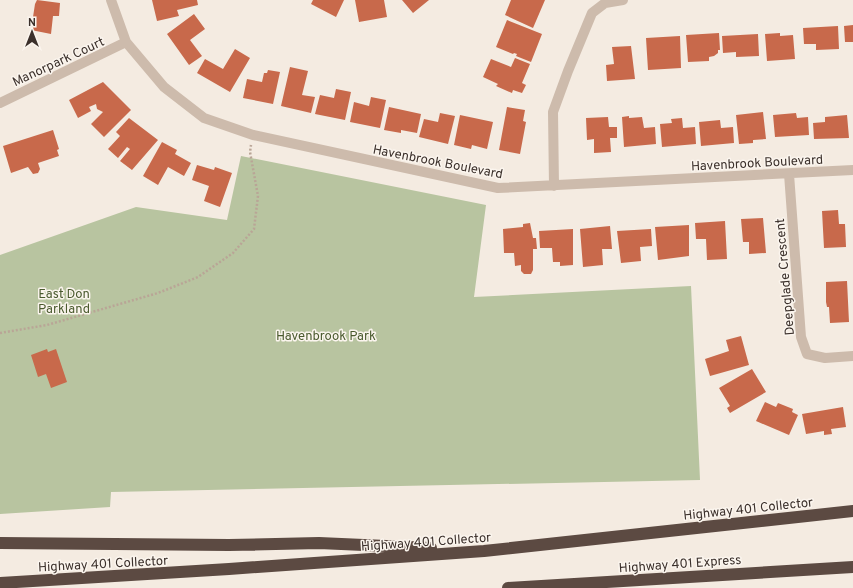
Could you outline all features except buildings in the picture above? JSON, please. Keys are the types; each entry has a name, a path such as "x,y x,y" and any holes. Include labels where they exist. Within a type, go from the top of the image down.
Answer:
{"highway":[{"name":"Highway 401 Collector","path":"0,583 484,551 853,511"},
{"path":"0,543 229,545 320,543 484,551"},
{"name":"Highway 401 Express","path":"508,588 853,567"}],"street":[{"path":"112,0 126,42"},
{"path":"554,186 553,112 568,71 592,13 605,3 623,0"},
{"name":"Manorpark Court","path":"0,102 126,42"},
{"name":"Havenbrook Boulevard","path":"126,42 164,87 204,118 253,135 498,188 853,170"},
{"name":"Deepglade Crescent","path":"789,174 801,337 807,354 825,358 853,356"}],"path":[{"path":"0,333 47,325 158,293 198,277 233,253 254,229 258,196 250,152 253,135"}],"green space":[{"name":"Havenbrook Park","path":"241,156 486,205 474,297 691,286 700,480 111,492 110,507 0,514 0,255 136,207 227,220"}],"park label":[{"name":"East Don Parkland","path":"64,300"}]}
